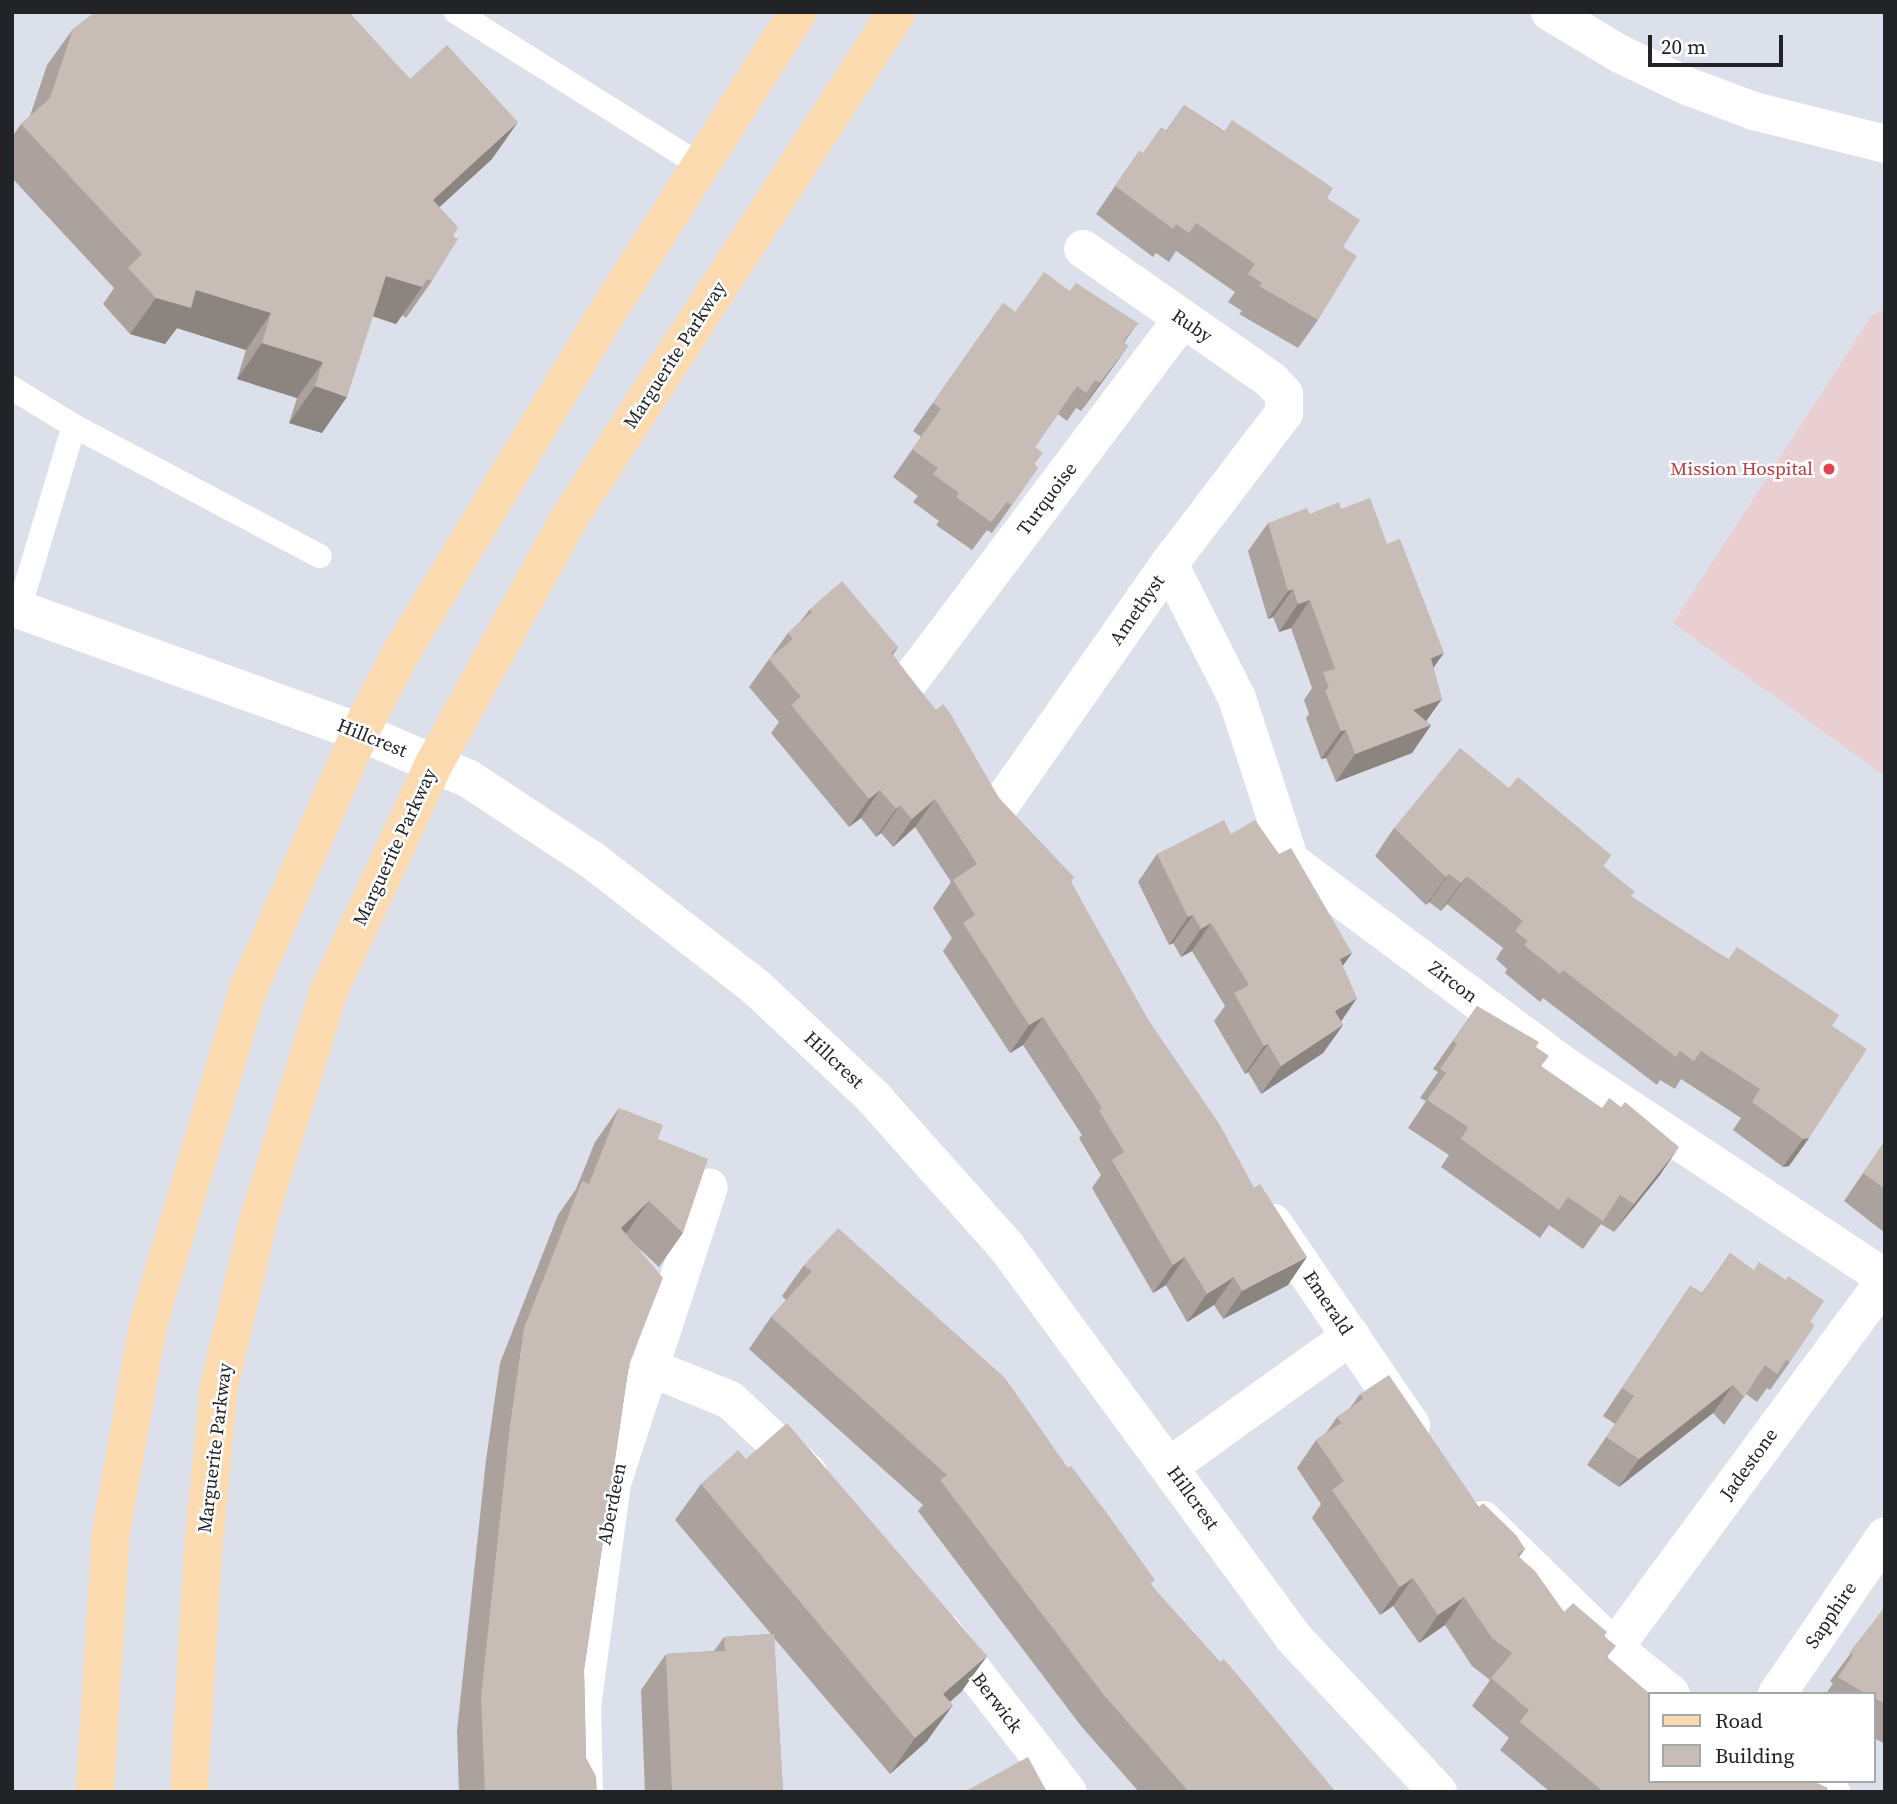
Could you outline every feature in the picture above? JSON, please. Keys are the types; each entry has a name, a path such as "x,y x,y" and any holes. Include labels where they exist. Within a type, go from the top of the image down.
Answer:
{"main road":[{"path":"95,1792 111,1533 148,1325 248,990 360,732 401,653 700,165 798,12"},
{"name":"Marguerite Parkway","path":"189,1792 203,1552 219,1387 256,1231 330,990 434,764 568,520 897,12"}],"street":[{"path":"1550,12 1620,54 1686,86 1754,111 1885,144"},
{"name":"Ruby","path":"1083,249 1271,380 1284,394 1284,413"},
{"name":"Turquoise","path":"886,648 923,694 1182,320"},
{"name":"Amethyst","path":"996,811 1169,564 1284,413"},
{"name":"Zircon","path":"1169,564 1237,698 1290,861 1568,1068 1885,1280"},
{"name":"Hillcrest","path":"15,608 360,732 503,798 592,860 757,988 874,1098 1006,1245 1293,1637 1438,1792"},
{"path":"976,776 996,811 1025,841"},
{"name":"Aberdeen","path":"584,1792 582,1707 612,1483 709,1188"},
{"name":"Emerald","path":"1256,1198 1427,1450"},
{"name":"Jadestone","path":"1614,1648 1885,1280"},
{"path":"1170,1466 1351,1336"},
{"path":"649,1367 730,1399 836,1503"},
{"path":"1458,1495 1614,1648 1669,1692"},
{"name":"Sapphire","path":"1778,1692 1885,1536"},
{"name":"Berwick","path":"922,1606 1068,1792"},
{"path":"1813,1783 1831,1792"}],"lane":[{"path":"456,12 700,165"},
{"path":"12,387 74,426 320,556"},
{"path":"15,608 74,426"}],"shaded area":[{"name":"Mission Hospital","path":"1885,310 1885,776 1673,623 1872,315"}],"building":[{"path":"95,12 349,12 410,79 447,45 518,122 433,200 458,227 453,236 458,239 432,281 427,279 422,287 386,276 347,397 315,386 323,362 262,343 271,313 196,290 191,308 156,298 128,268 142,254 21,124 50,98 73,29"},
{"path":"1184,105 1224,132 1232,120 1333,188 1327,198 1360,220 1343,247 1357,256 1318,320 1259,286 1262,283 1248,274 1255,264 1196,223 1189,233 1176,224 1173,229 1115,186 1139,151 1143,153 1161,127 1167,131"},
{"path":"1044,272 1070,291 1076,283 1138,323 1123,342 1128,346 1100,383 1095,380 1086,393 1077,386 1035,447 1043,453 1034,464 1038,468 1012,505 1007,502 991,522 956,497 959,493 933,474 938,468 912,449 941,409 933,403 1003,303 1015,312"},
{"path":"1370,498 1387,544 1400,539 1444,653 1431,658 1442,699 1413,710 1431,725 1355,754 1346,730 1341,731 1325,690 1329,688 1323,672 1335,669 1310,600 1298,604 1293,589 1288,591 1268,523 1307,508 1310,514 1339,502 1341,509"},
{"path":"842,581 898,647 891,653 936,710 943,704 950,713 999,798 1074,877 1071,882 1149,1021 1220,1125 1254,1188 1260,1184 1307,1257 1242,1291 1234,1277 1207,1294 1185,1257 1173,1265 1112,1160 1124,1152 1099,1110 1102,1108 1043,1017 1029,1025 963,923 975,915 953,880 977,864 935,799 912,819 900,805 896,809 880,790 869,799 791,705 801,697 769,659 793,639 788,633 812,612 810,609"},
{"path":"1460,748 1509,788 1518,777 1611,855 1603,866 1635,892 1631,896 1728,960 1737,947 1839,1015 1832,1026 1867,1049 1809,1138 1803,1139 1752,1102 1760,1089 1701,1051 1694,1061 1680,1051 1676,1057 1563,970 1560,974 1524,945 1528,941 1515,931 1523,921 1467,876 1461,883 1449,874 1446,877 1394,828"},
{"path":"1224,820 1231,834 1255,820 1279,854 1291,848 1352,953 1340,959 1357,998 1335,1011 1343,1025 1281,1066 1268,1044 1264,1046 1234,993 1249,985 1211,923 1201,929 1193,915 1188,917 1157,854"},
{"path":"1477,1006 1539,1042 1536,1047 1549,1056 1541,1066 1602,1108 1609,1098 1621,1107 1625,1102 1679,1147 1634,1204 1620,1195 1603,1221 1568,1197 1559,1210 1461,1139 1468,1127 1427,1100 1446,1073 1440,1069 1457,1044 1453,1041"},
{"path":"619,1108 663,1125 658,1139 708,1159 683,1233 649,1201 621,1228 663,1278 629,1364 584,1670 586,1758 596,1776 597,1792 485,1792 481,1697 510,1425 524,1328 582,1181 589,1184"},
{"path":"1885,1142 1885,1189 1863,1173"},
{"path":"838,1228 1005,1378 1068,1468 1071,1466 1155,1580 1150,1584 1220,1662 1224,1659 1336,1792 1189,1792 1103,1694 940,1480 947,1475 771,1317 812,1271 804,1265"},
{"path":"1730,1253 1754,1270 1759,1262 1786,1280 1788,1276 1824,1301 1810,1322 1815,1325 1790,1362 1786,1360 1777,1374 1765,1365 1744,1397 1733,1385 1639,1459 1606,1437 1634,1396 1622,1388 1690,1286 1702,1294"},
{"path":"1389,1375 1479,1507 1483,1503 1516,1535 1525,1549 1517,1555 1535,1571 1564,1612 1573,1603 1607,1632 1604,1636 1616,1646 1607,1657 1648,1692 1648,1783 1817,1783 1828,1788 1826,1792 1626,1792 1623,1789 1621,1792 1604,1792 1520,1722 1529,1710 1491,1678 1512,1653 1492,1638 1464,1597 1438,1615 1413,1578 1400,1587 1332,1490 1344,1481 1316,1440 1341,1423 1337,1417 1363,1399 1360,1394"},
{"path":"787,1423 987,1656 943,1694 953,1705 915,1738 701,1484 738,1450 746,1459"},
{"path":"1885,1607 1885,1704 1876,1699 1876,1692 1863,1692 1838,1677 1853,1655 1849,1653"},
{"path":"774,1634 783,1792 672,1792 666,1654 725,1651 724,1637"},
{"path":"1028,1757 1047,1792 964,1792"}],"place":[{"name":"Mission Hospital","path":"1829,469"}]}
